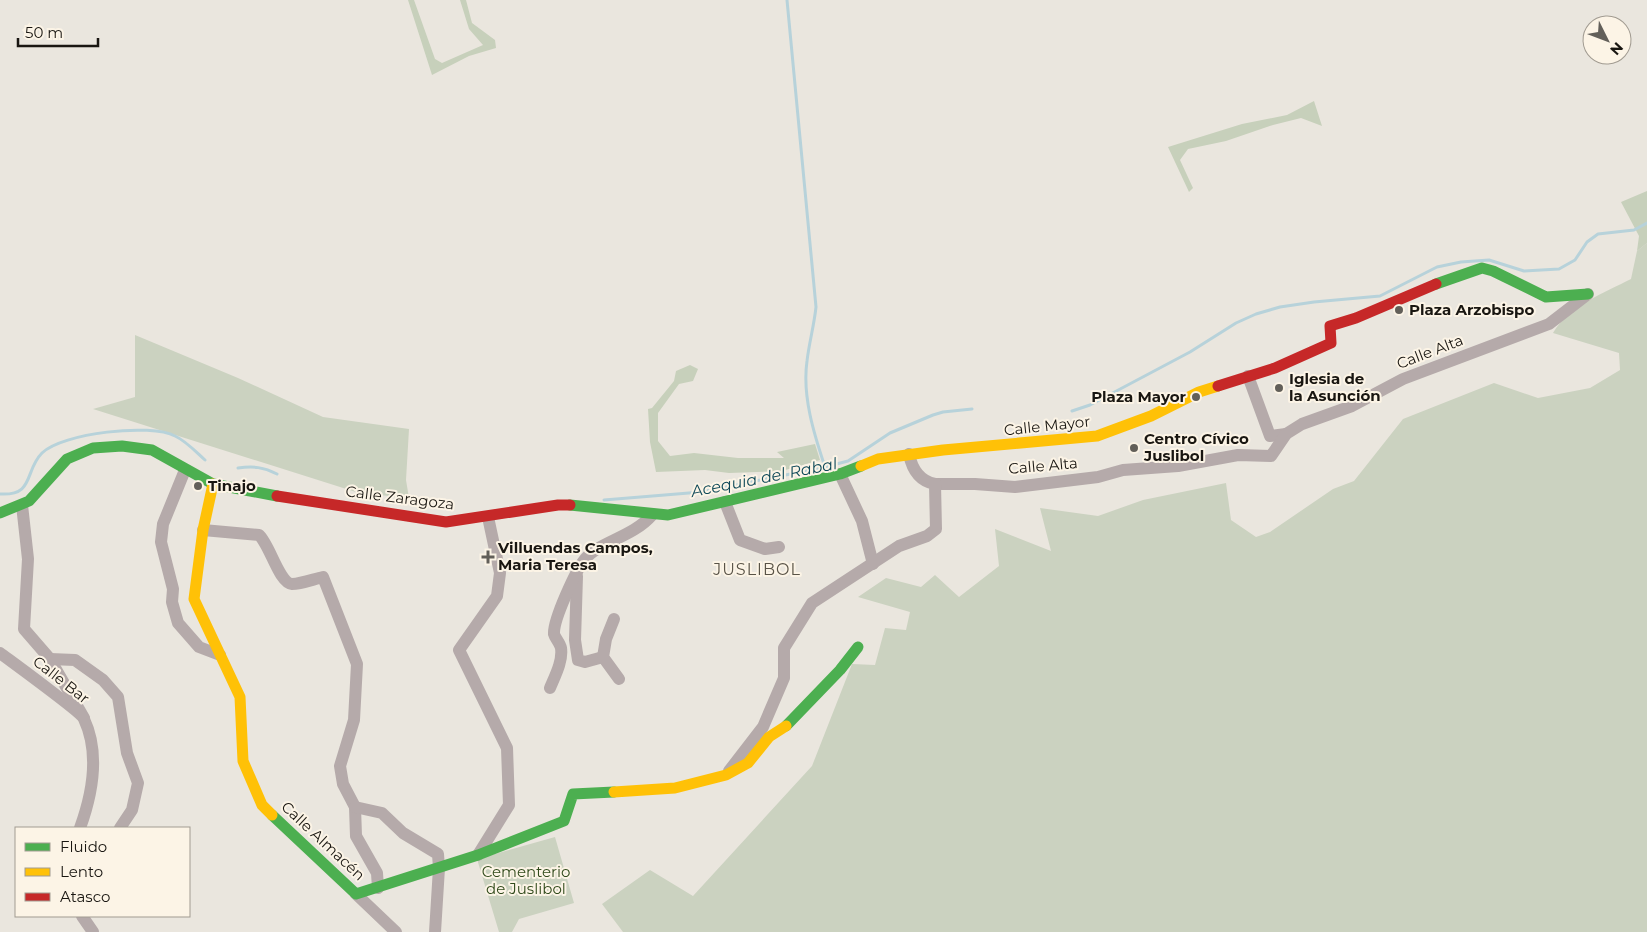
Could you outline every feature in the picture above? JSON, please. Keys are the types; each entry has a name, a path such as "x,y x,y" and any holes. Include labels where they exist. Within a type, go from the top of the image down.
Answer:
{"street":[{"name":"Calle Mayor","path":"825,478 878,459 909,454 1097,436 1151,416 1199,392 1275,368 1331,343 1330,326 1356,318 1418,290 1482,268 1493,271 1546,297 1588,294"},
{"name":"Calle Alta","path":"934,484 975,484 1015,487 1098,477 1123,470 1178,466 1238,455 1271,456 1286,434 1302,424 1352,406 1403,379 1549,324 1588,294"},
{"path":"1248,376 1270,436 1286,434"},
{"name":"Calle Zaragoza","path":"0,512 22,505 34,496 67,459 93,448 141,446 162,454 185,470 213,484 230,490 446,522 488,517 524,508 558,505 588,506 652,515 680,513 825,478"},
{"path":"726,775 763,727 784,678 784,648 812,603 899,546 927,536 936,529 934,484 923,480 916,472 909,454"},
{"path":"185,470 163,524 161,542 173,589 172,602 178,623 199,647 220,655"},
{"path":"840,474 862,521 873,564"},
{"name":"Calle Almacén","path":"213,484 203,530 194,599 240,697 244,762 262,804 356,894 478,855 564,821 573,794 675,788 726,775"},
{"path":"724,502 740,540 765,549 779,547"},
{"path":"22,505 28,559 24,629 50,659 84,718"},
{"path":"550,688 561,655 559,644 554,634 562,604 577,573 588,556 640,528 652,515"},
{"path":"478,855 509,805 507,748 458,650 497,596 500,573 488,517"},
{"path":"203,530 259,535 268,545 286,582 292,584 323,577 357,664 354,720 340,766 343,784 355,807 356,836 377,873 378,888"},
{"path":"577,573 575,640 578,660 585,662 603,657"},
{"path":"614,619 606,639 603,657 619,679"},
{"path":"726,775 748,763 769,737 790,723 827,681 840,670 858,647"},
{"name":"Calle Bar","path":"0,653 84,718 92,750 92,785 80,827"},
{"path":"50,659 75,660 103,680 118,697 127,753 138,783 132,810 121,827"},
{"path":"355,807 382,813 403,834 438,854 440,868 435,932"},
{"path":"356,894 396,932"},
{"path":"83,917 92,932"}],"green space":[{"path":"408,0 414,0 435,59 442,63 483,45 469,29 460,0 466,0 472,23 495,40 496,48 469,56 432,75"},
{"path":"1314,101 1322,126 1301,118 1273,125 1226,141 1188,149 1180,160 1193,188 1189,192 1168,147 1242,124 1287,115"},
{"path":"1647,191 1647,243 1637,251 1639,236 1621,202"},
{"path":"1647,243 1647,932 623,932 602,904 650,870 693,896 812,766 852,664 875,665 885,628 906,630 910,612 858,597 886,578 921,587 935,575 959,597 999,566 995,529 1051,551 1040,508 1098,516 1143,500 1226,483 1231,520 1256,537 1270,532 1333,489 1354,481 1403,419 1494,383 1538,398 1590,388 1620,370 1619,353 1553,333 1568,315 1588,301 1631,279 1637,251"},
{"path":"135,335 238,378 323,417 409,429 406,480 409,498 359,493 93,409 135,397"},
{"path":"690,365 698,369 693,381 679,384 658,413 658,441 670,456 694,453 738,458 784,458 777,452 815,444 820,460 782,471 729,473 705,470 656,472 650,442 648,409 652,408 674,381 676,371"},
{"name":"Cementerio de Juslibol","path":"555,837 574,903 519,919 512,932 499,932 477,859"}],"waterway":[{"path":"787,0 816,307 807,361 806,388 813,428 825,467"},
{"path":"1072,411 1090,405 1190,352 1236,323 1256,314 1280,307 1314,302 1380,296 1437,267 1461,262 1489,260 1524,271 1559,269 1575,260 1587,242 1598,234 1634,230 1647,223"},
{"name":"Acequia del Rabal","path":"604,500 701,492 825,467 848,461 890,433 933,415 972,409"},
{"path":"0,494 11,494 24,487 36,460 52,446 87,435 128,430 163,432 183,441 205,460"},
{"path":"238,468 258,468 277,474"}],"traffic: fast":[{"path":"1436,284 1482,268 1493,271 1546,297 1588,294"},
{"path":"0,513 29,501 67,459 93,448 122,446 152,450 213,484 277,496"},
{"path":"570,505 668,515 840,474 861,466"},
{"path":"786,726 840,670 858,647"},
{"path":"272,815 356,894 478,855 564,821 573,794 614,792"}],"traffic: slow":[{"path":"861,466 878,459 943,450 1097,436 1151,416 1199,392 1218,386"},
{"path":"213,484 203,530 194,599 240,697 243,761 262,805 272,815"},
{"path":"614,792 675,788 726,775 748,763 769,737 786,726"}],"traffic: jam":[{"path":"1218,386 1275,368 1331,343 1330,326 1356,318 1436,284"},
{"path":"277,496 446,522 558,505 570,505"}],"place":[{"name":"Plaza Arzobispo","path":"1399,310"},
{"name":"Iglesia de la Asunción","path":"1279,388"},
{"name":"Plaza Mayor","path":"1196,397"},
{"name":"Centro Cívico Juslibol","path":"1134,448"},
{"name":"Tinajo","path":"198,486"},
{"name":"Villuendas Campos, Maria Teresa","path":"488,557"}],"district":[{"name":"JUSLIBOL","path":"757,569"}]}
